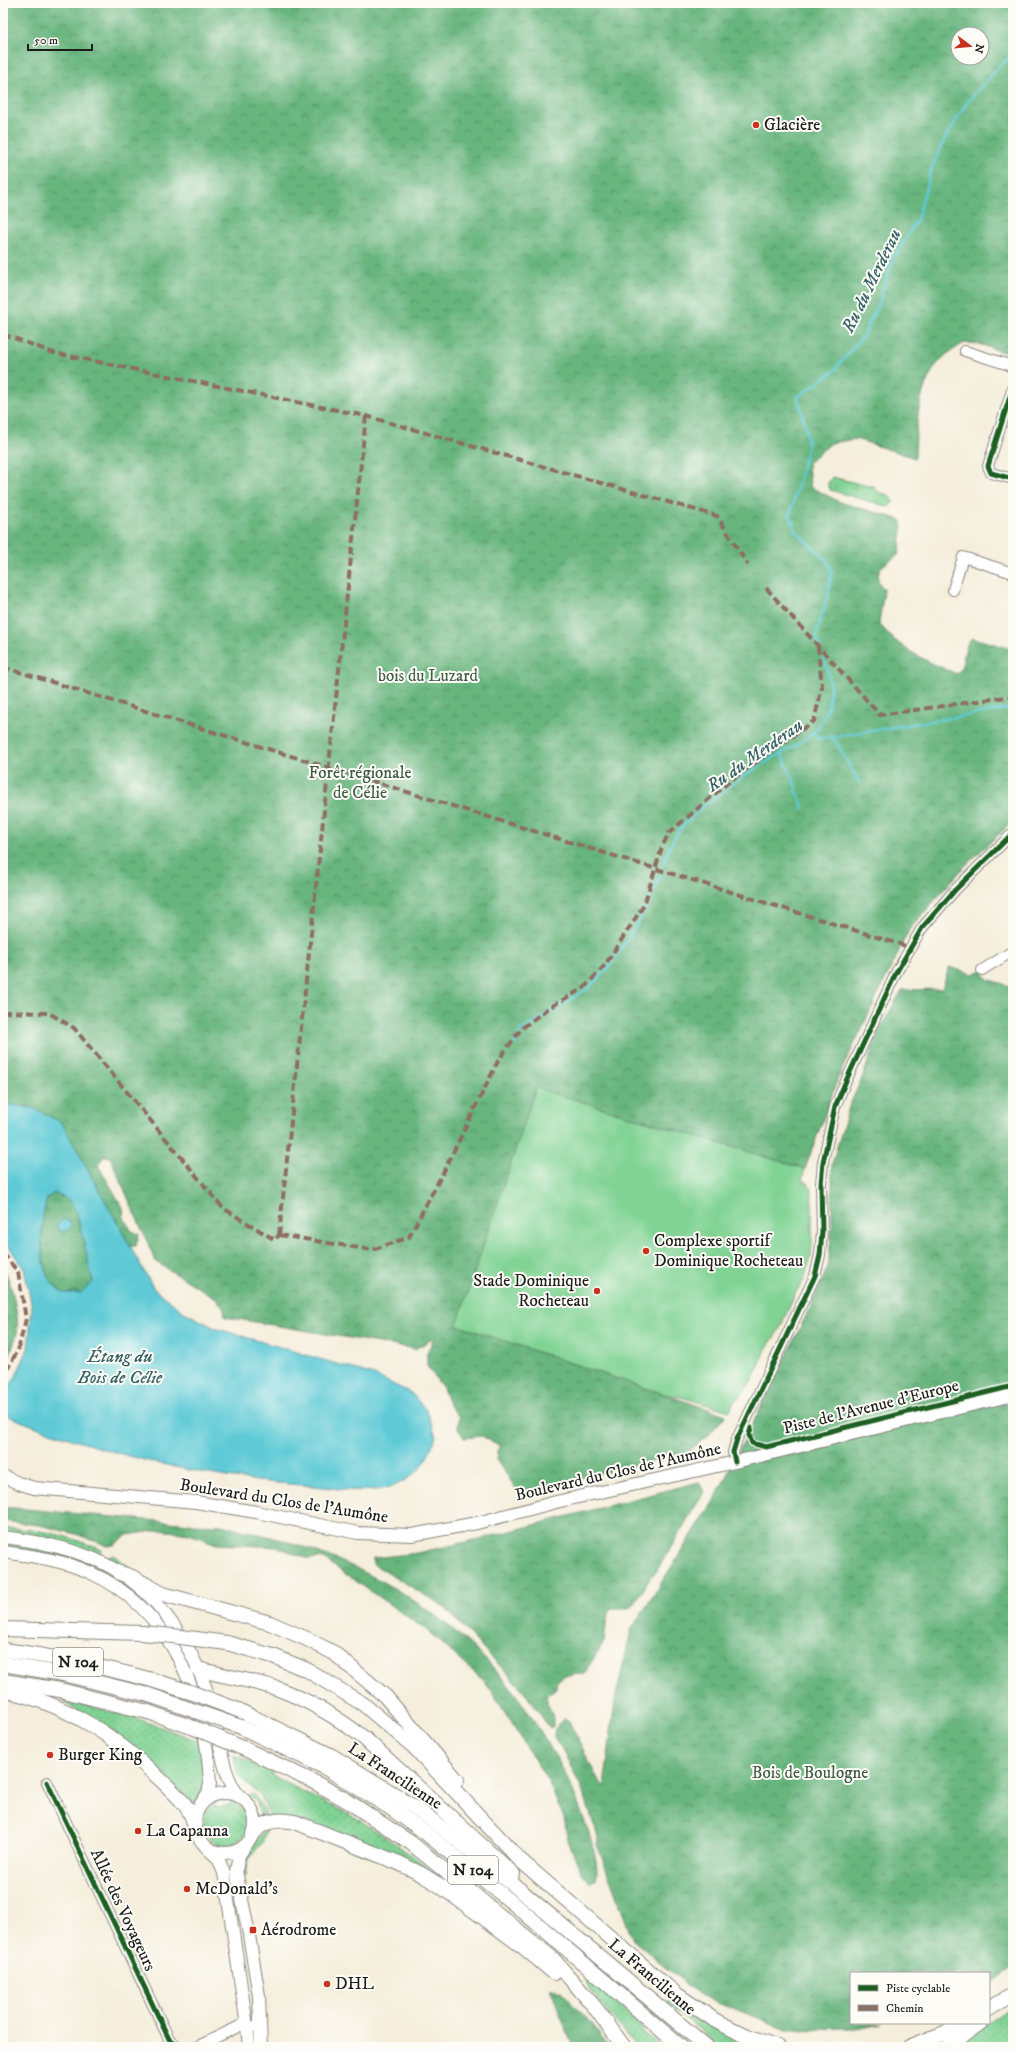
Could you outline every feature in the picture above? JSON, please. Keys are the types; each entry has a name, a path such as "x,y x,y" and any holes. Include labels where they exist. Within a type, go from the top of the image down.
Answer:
{"highway":[{"path":"120,1573 132,1577 163,1594 270,1623 307,1639 334,1654 354,1668 390,1702 480,1807 484,1824"},
{"path":"3,1629 142,1633 180,1636 226,1643 273,1656 307,1670 363,1704 414,1748 484,1824 520,1860 676,1994 716,2021 742,2034 778,2047"},
{"name":"La Francilienne","path":"3,1650 75,1662 152,1680 193,1693 238,1710 332,1756 398,1796 463,1844 707,2047"},
{"name":"La Francilienne","path":"3,1664 63,1674 149,1695 241,1727 324,1767 389,1807 422,1830 519,1908 682,2047"},
{"path":"198,1668 274,1688 303,1700 343,1721 364,1738 535,1893 546,1912"},
{"path":"3,1681 60,1690 148,1712 197,1729 245,1749 316,1783 349,1802 411,1843 536,1943 564,1970 594,2006 624,2047"},
{"path":"3,1690 53,1704 89,1723 109,1736 142,1762 186,1805 193,1816 195,1828"},
{"path":"249,1840 259,1826 265,1823 278,1821 295,1822 400,1863 440,1885 522,1946 566,1983 580,1989"},
{"path":"990,2007 1008,1998"},
{"path":"990,2016 1008,1998"},
{"path":"909,2047 963,2024"},
{"path":"946,2047 979,2024"}],"main road":[{"path":"735,1462 1013,1395"},
{"name":"Boulevard du Clos de l'Aumône","path":"3,1476 34,1488 196,1502 256,1512 358,1533 412,1535 477,1523 556,1502 735,1462"},
{"path":"3,1537 28,1540 64,1549 98,1561 120,1573 154,1602 168,1618 186,1645 198,1668 212,1708 228,1774 254,1815 255,1824 249,1840 239,1855 236,1871 254,1961 261,2028 261,2047"},
{"path":"3,1552 41,1557 90,1572 117,1587 156,1621 181,1662 198,1705 210,1782 208,1793 195,1816 195,1828 199,1840 218,1858 224,1873 249,2047"},
{"path":"200,1805 208,1798 220,1793 232,1794 243,1799"},
{"path":"206,1847 214,1852 235,1852 249,1840"}],"street":[{"path":"964,351 1009,364 1013,369"},
{"path":"1013,387 988,466 991,473 1013,479"},
{"path":"953,590 963,558 1013,573"},
{"name":"Boulevard du Clos de l'Aumône","path":"735,1462 733,1452 737,1439 815,1276 820,1255 822,1232 821,1184 823,1162 836,1107 845,1083 896,973 922,928 955,890 1013,833"},
{"path":"982,970 1013,951"},
{"name":"Allée des Voyageurs","path":"48,1782 169,2039 178,2047"},
{"path":"196,2047 242,2025 261,2028"}],"green space":[{"name":"bois du Luzard","path":"3,3 1013,3 1013,226 1011,229 1013,231 1013,355 978,344 964,343 941,359 932,371 921,398 916,429 915,458 856,439 831,443 808,463 810,487 840,502 901,520 902,530 899,554 881,567 878,575 878,581 884,590 879,623 895,640 914,654 957,674 962,665 966,646 972,638 1013,649 1013,821 964,867 909,930 838,1078 805,1169 548,1092 457,1325 726,1415 709,1435 685,1454 518,1492 497,1460 499,1445 482,1436 464,1438 458,1429 459,1417 449,1404 443,1388 427,1366 427,1353 434,1338 415,1349 225,1317 224,1309 216,1298 156,1262 110,1157 104,1156 98,1165 123,1208 124,1219 132,1231 139,1234 136,1246 129,1246 84,1162 34,1108 3,1104"},
{"path":"832,477 868,486 874,486 876,491 888,495 894,501 889,507 830,490 828,483"},
{"name":"Bois de Boulogne","path":"949,967 973,974 982,970 987,979 1013,987 1013,1968 990,1984 990,1972 850,1972 850,2024 878,2024 856,2028 785,2029 700,1995 633,1940 597,1845 598,1837 582,1789 559,1743 554,1737 554,1734 556,1726 564,1719 569,1721 598,1780 604,1787 615,1700 631,1630 715,1499 811,1306 828,1267 832,1225 832,1164 849,1107 863,1076 878,1032 902,990 942,989"},
{"name":"Complexe sportif Dominique Rocheteau","path":"536,1088 805,1169 802,1180 808,1183 812,1193 812,1245 811,1257 804,1280 796,1292 779,1330 766,1349 756,1372 746,1389 733,1403 730,1411 681,1397 664,1394 457,1325"},
{"path":"54,1193 69,1200 77,1213 93,1282 81,1293 63,1293 49,1279 45,1268 42,1248 43,1217 47,1198"},
{"path":"3,1267 14,1299 18,1326 9,1357 3,1359"},
{"path":"699,1482 704,1492 656,1572 651,1577 634,1605 629,1608 611,1608 607,1618 604,1642 584,1674 565,1675 557,1681 556,1689 547,1694 547,1702 553,1718 552,1728 549,1727 523,1690 443,1606 373,1564 373,1558 417,1553 492,1536"},
{"path":"3,1507 225,1526 294,1544 336,1559 377,1579 415,1602 451,1628 484,1658 514,1692 539,1729 565,1773 577,1801 594,1851 597,1871 596,1879 591,1882 582,1875 568,1840 564,1818 548,1781 484,1681 429,1632 324,1559 309,1559 277,1547 217,1544 189,1534 161,1530 127,1535 114,1545 108,1546 76,1534 39,1525 3,1521"},
{"path":"3,1528 31,1530 58,1535 102,1550 98,1555 3,1533"},
{"path":"3,1542 68,1554 114,1573 127,1582 165,1618 161,1622 128,1590 3,1547"},
{"path":"113,1555 152,1583 106,1559"},
{"path":"61,1699 136,1718 199,1741 204,1766 204,1780 200,1795 195,1804"},
{"path":"234,1755 270,1770 272,1775 290,1785 360,1820 420,1861 453,1888 271,1818 260,1795 238,1775"},
{"path":"253,1793 264,1809 267,1819 262,1821 257,1803 250,1796"},
{"path":"231,1801 240,1806 246,1813 248,1821 247,1829 237,1842 228,1845 217,1844 207,1836 204,1819 209,1808 214,1803 216,1807 230,1805"},
{"path":"267,1828 262,1843 248,1859 246,1876 243,1870 245,1857 253,1844"},
{"path":"586,1978 630,2015 641,2026 643,2032 662,2047 636,2047 588,1987"},
{"path":"550,1988 562,1992 589,2021 609,2047 573,2047"},
{"path":"671,1998 712,2027 757,2047 720,2047 666,2002"},
{"path":"1013,2005 1013,2047 954,2047 986,2024 990,2024 990,2021"}],"water":[{"name":"Étang du Bois de Célie","path":"3,1104 34,1108 62,1123 154,1289 184,1312 215,1328 374,1375 411,1393 427,1411 436,1437 427,1458 419,1469 408,1478 391,1487 380,1489 347,1490 257,1481 214,1475 125,1455 50,1432 3,1414 3,1396 15,1378 28,1349 32,1307 24,1269 3,1238","holes":["54,1193 69,1200 77,1213 93,1282 81,1293 63,1293 57,1288 48,1277 43,1258 42,1227 47,1198"]},
{"path":"63,1219 70,1222 72,1226 62,1232 57,1229 57,1224"}],"waterway":[{"name":"Ru du Merderau","path":"819,645 816,636 828,595 832,571 826,560 796,532 790,515 808,445 806,426 797,397 832,373 864,335 879,302 895,256 917,220 931,170 944,140 968,101 1013,54"},
{"name":"Ru du Merderau","path":"663,865 668,850 676,836 682,827 699,810 746,775 799,743 817,729 826,712 830,694 829,675 823,657"},
{"path":"813,732 819,739 1013,708"},
{"path":"833,737 859,782"},
{"path":"781,753 793,779 803,808"},
{"name":"Ru du Merderau","path":"512,1047 521,1030 533,1024 587,989 607,969 630,936 647,906 660,876"}],"marked path":[{"path":"3,334 54,353 366,416 717,516 748,565"},
{"path":"279,1235 366,416"},
{"path":"766,588 880,715 1013,696"},
{"path":"279,1235 372,1250 409,1237 445,1169 499,1059 521,1029 547,1009 585,987 605,965 644,905 662,847 669,833 730,781 814,721 822,687 818,647"},
{"path":"3,667 909,947"},
{"path":"3,1012 49,1013 74,1028 223,1208 275,1240 279,1235"},
{"path":"3,1253 18,1272 26,1319 18,1350 3,1377"}],"cycle path":[{"path":"1013,387 988,466 991,473 1013,479"},
{"path":"735,1462 733,1452 737,1439 815,1276 820,1255 822,1232 821,1184 823,1162 835,1107 845,1083 896,973 922,928 955,890 1013,833"},
{"name":"Piste de l'Avenue d'Europe","path":"751,1428 749,1435 752,1443 766,1447 1013,1386"},
{"path":"47,1782 169,2039 178,2047"}],"place":[{"name":"Glacière","path":"756,125"},
{"name":"Complexe sportif Dominique Rocheteau","path":"646,1251"},
{"name":"Stade Dominique Rocheteau","path":"597,1291"},
{"name":"Burger King","path":"50,1755"},
{"name":"La Capanna","path":"138,1831"},
{"name":"McDonald's","path":"187,1889"},
{"name":"Aérodrome","path":"253,1930"},
{"name":"DHL","path":"327,1984"}],"park label":[{"name":"Forêt régionale de Célie","path":"360,783"}]}
